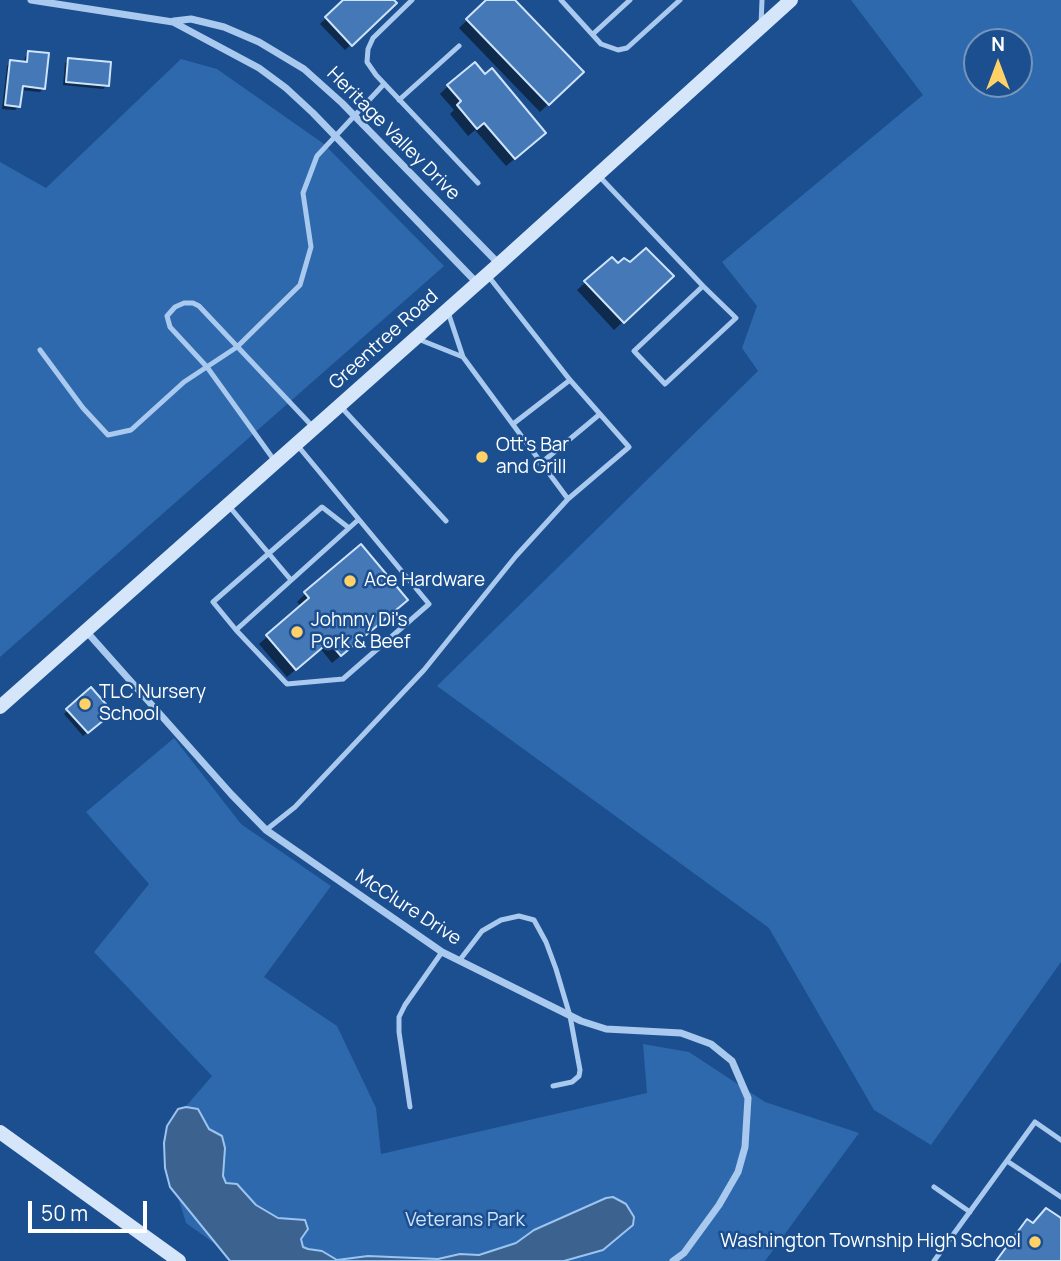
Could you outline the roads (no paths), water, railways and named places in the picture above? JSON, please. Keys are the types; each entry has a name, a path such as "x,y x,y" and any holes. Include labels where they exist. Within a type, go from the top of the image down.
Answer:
{"street":[{"name":"Heritage Valley Drive","path":"31,0 173,22 191,19 210,23 259,42 304,69 354,115 499,264"},
{"name":"Greentree Road","path":"0,706 499,264 791,0"},
{"name":"Heritage Valley Drive","path":"173,22 259,68 292,94 482,279"},
{"name":"McClure Drive","path":"86,630 266,830 442,952 570,1016 606,1029 681,1033 711,1044 732,1061 748,1098 744,1147 738,1172 719,1205 684,1253 673,1261"},
{"path":"0,1132 179,1261"}],"lane":[{"path":"412,0 373,38 368,49 368,62 384,84 478,183"},
{"path":"561,0 601,44 618,50 627,48 680,0"},
{"path":"593,33 630,0"},
{"path":"761,28 762,0"},
{"path":"399,100 459,46"},
{"path":"40,349 83,408 107,435 131,430 184,382 237,347 300,285 311,247 303,193 317,156 384,84"},
{"path":"598,175 736,318 665,384 634,351 703,286"},
{"path":"266,830 295,807 424,670 516,556 568,499 629,447 482,279"},
{"path":"275,462 207,367 170,327 167,316 175,307 184,303 199,306 314,428"},
{"path":"447,309 463,357 568,499"},
{"path":"415,338 463,357"},
{"path":"513,424 570,380"},
{"path":"339,405 446,522"},
{"path":"540,464 600,414"},
{"path":"296,444 429,604 344,678 287,684 213,602 322,507 349,528"},
{"path":"228,505 291,580"},
{"path":"236,630 358,520"},
{"path":"458,961 482,931 501,920 519,916 534,920 547,942 570,1016 580,1070 579,1076 572,1082 553,1086"},
{"path":"410,1107 399,1017 405,1004 442,952"},
{"path":"934,1261 1035,1122 1061,1140"},
{"path":"1007,1161 1061,1197"},
{"path":"934,1187 970,1212"}],"place":[{"name":"Ott's Bar and Grill","path":"482,457"},
{"name":"Ace Hardware","path":"350,581"},
{"name":"Johnny Di's Pork & Beef","path":"297,632"},
{"name":"TLC Nursery School","path":"85,704"},
{"name":"Washington Township High School","path":"1035,1242"}],"park label":[{"name":"Veterans Park","path":"465,1221"}]}
